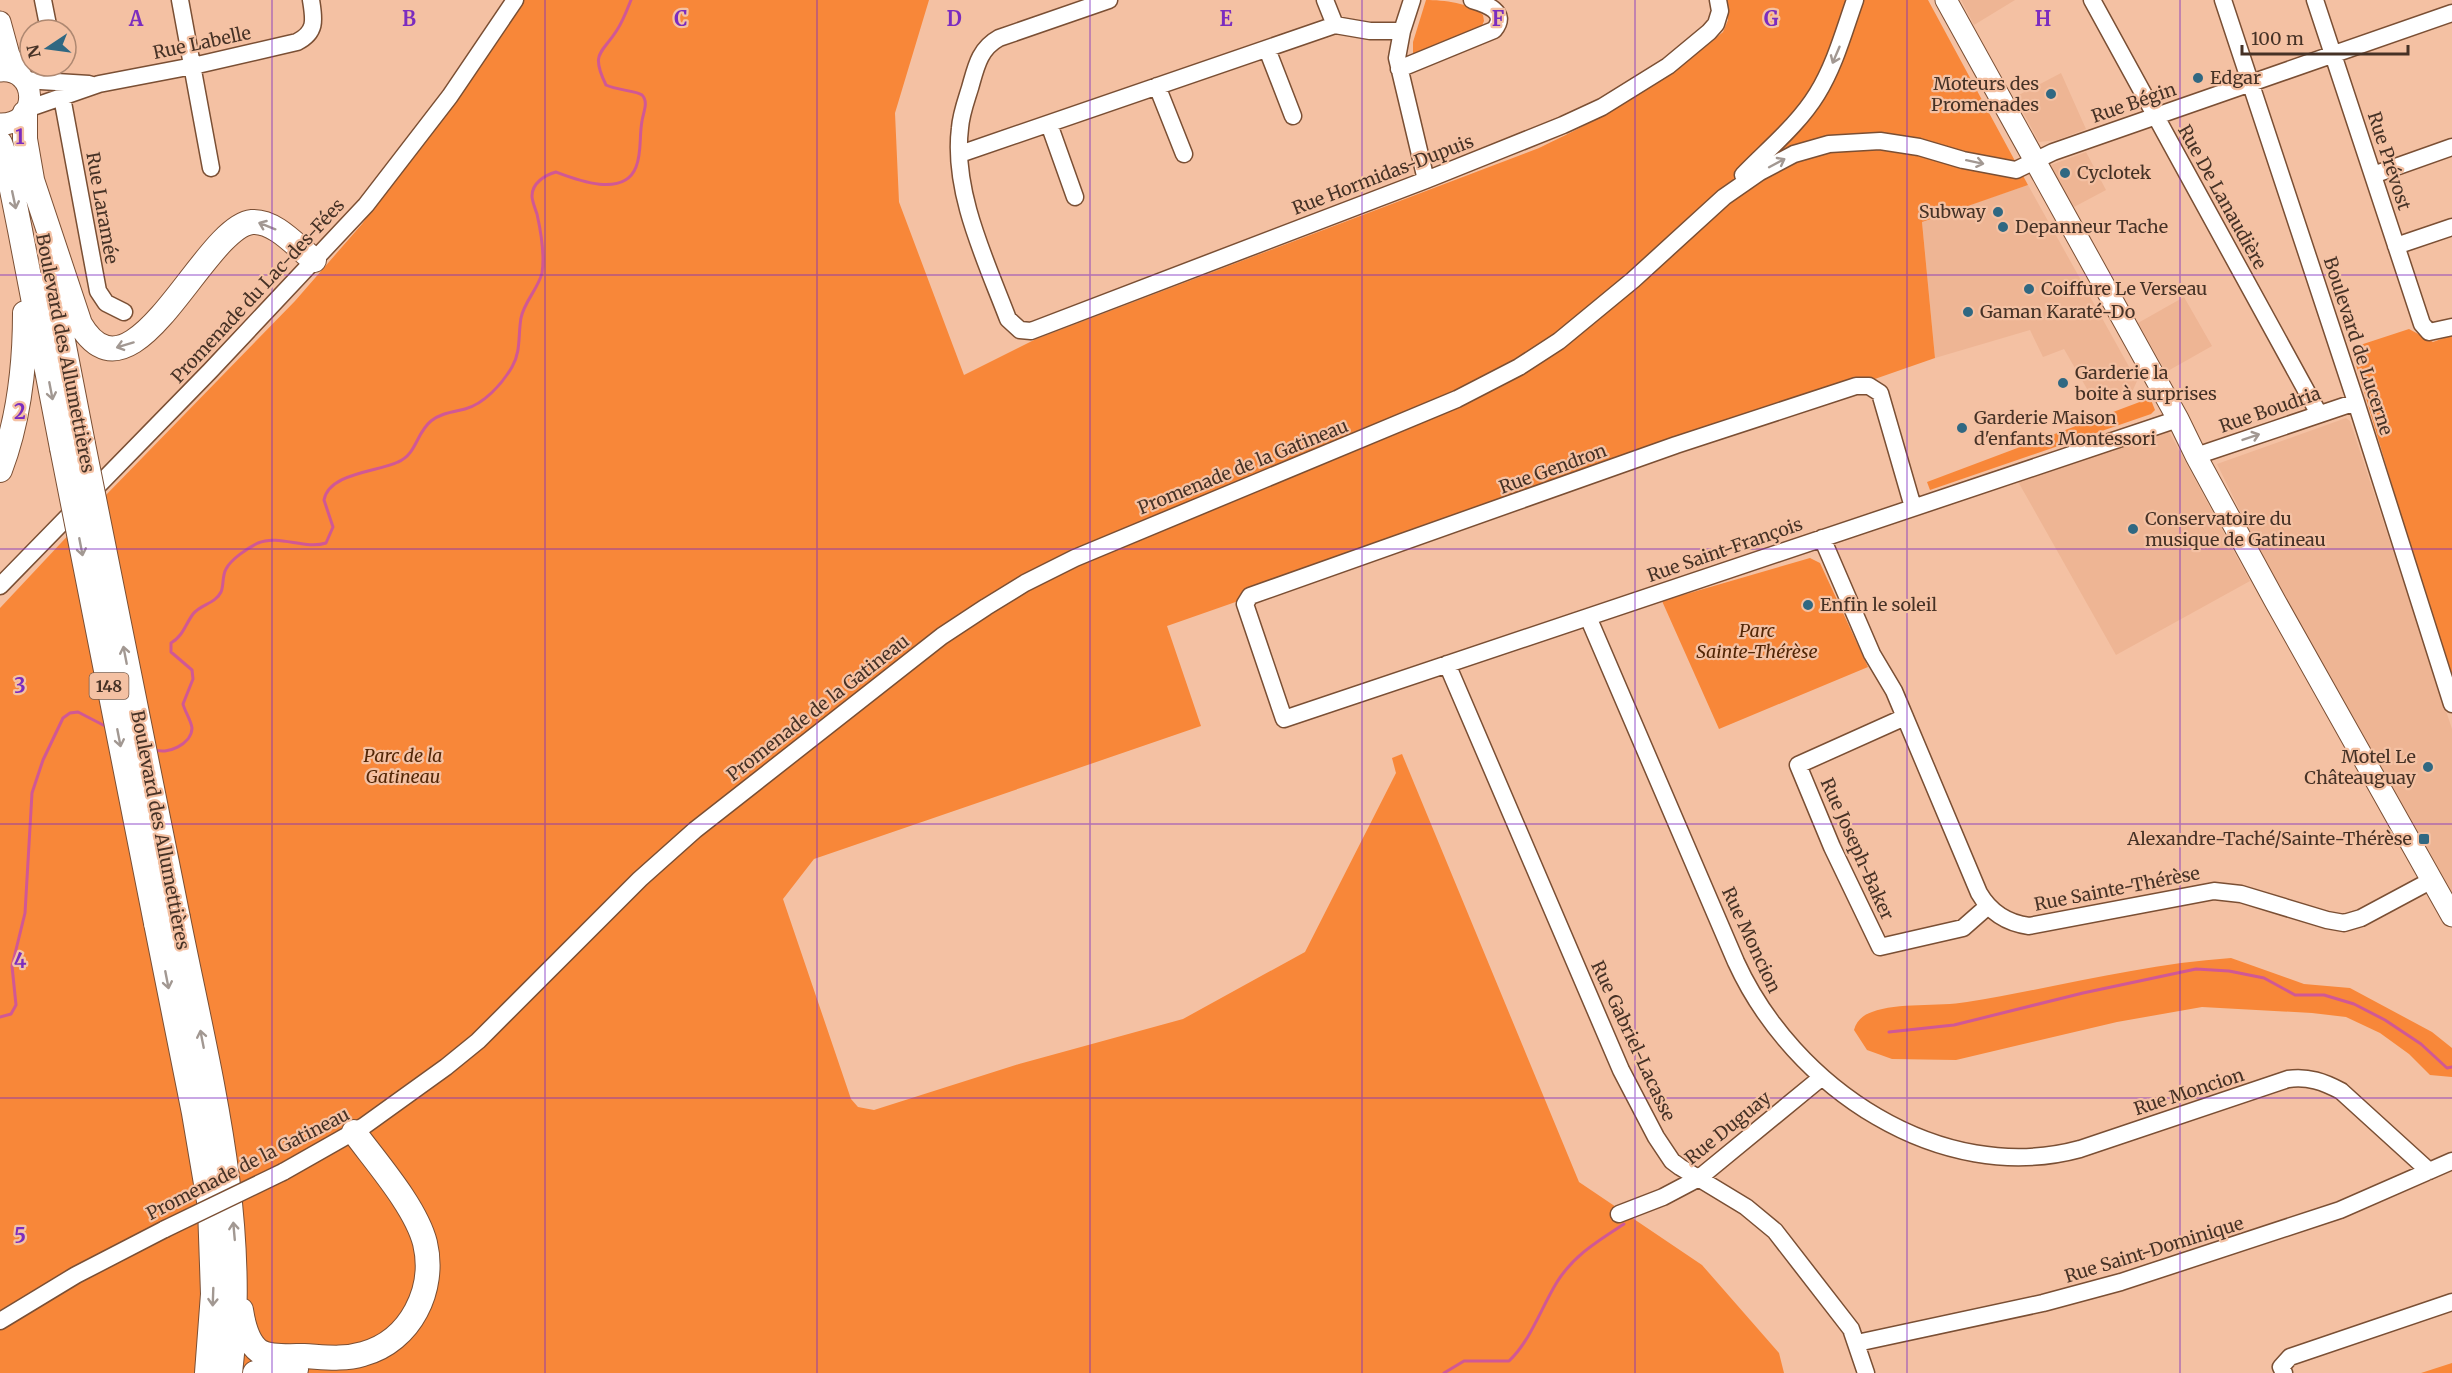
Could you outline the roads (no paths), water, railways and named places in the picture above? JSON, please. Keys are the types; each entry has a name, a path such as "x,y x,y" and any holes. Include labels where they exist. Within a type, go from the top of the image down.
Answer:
{"highway":[{"name":"Boulevard des Allumettières","path":"26,111 25,139 72,446"},
{"name":"Boulevard des Allumettières","path":"0,143 6,160 20,230 72,446 167,921 226,1162 233,1215 236,1278 230,1373"},
{"path":"31,177 80,324 91,339 104,347 121,347 141,338 226,239 246,224 258,223 270,226 314,260"},
{"path":"0,470 18,405 24,356 25,304 20,230"},
{"name":"Boulevard des Allumettières","path":"167,921 194,1113 210,1207 213,1294 207,1373"},
{"path":"236,1278 242,1318 248,1336 259,1350 266,1353 337,1358 355,1356 384,1344 410,1322 419,1307 426,1286 428,1262 425,1242 410,1209 359,1129"},
{"path":"255,1373 274,1368 340,1370 381,1360 408,1341 421,1326 433,1305 439,1263 430,1223 359,1129"}],"main road":[{"path":"1946,0 2452,916"},
{"path":"0,22 9,55 30,97 26,111 14,122 0,124"},
{"path":"0,71 14,73 23,79"}],"street":[{"path":"43,0 47,18"},
{"path":"180,0 211,168"},
{"name":"Rue Labelle","path":"23,79 99,84 285,46 305,38 310,33 315,23 311,0"},
{"name":"Promenade du Lac-des-Fées","path":"0,586 186,395 366,205 450,96 515,0"},
{"path":"1109,0 999,38 986,46 977,63 961,121 960,154 1335,26 1370,31 1402,31"},
{"path":"1325,0 1335,26"},
{"path":"1413,0 1398,49 1399,69 1426,180"},
{"path":"1399,69 1494,30 1499,20 1497,12 1488,4 1472,0"},
{"name":"Rue Hormidas-Dupuis","path":"960,154 968,213 1008,319 1020,330 1031,331 1426,180 1602,107 1668,66 1709,32 1716,24 1720,11 1718,0"},
{"name":"Promenade de la Gatineau","path":"0,1321 76,1275 283,1172 359,1129 418,1088 478,1041 640,879 695,830 942,636 986,607 1054,567 1457,399 1519,367 1593,316 1712,208 1813,100 1834,59 1855,0"},
{"name":"Promenade de la Gatineau","path":"1849,19 1862,0"},
{"name":"Rue De Lanaudière","path":"2092,0 2319,414"},
{"name":"Boulevard de Lucerne","path":"2223,0 2356,402 2452,704"},
{"name":"Rue Prévost","path":"2315,0 2422,324 2429,332 2452,327"},
{"name":"Rue Bégin","path":"2034,162 2053,152 2334,54 2449,9"},
{"path":"1267,49 1293,116"},
{"name":"Rue Labelle","path":"26,111 59,82"},
{"name":"Rue Laramée","path":"59,82 98,291 106,303 124,312"},
{"path":"1157,86 1184,154"},
{"path":"1048,124 1075,197"},
{"name":"Promenade de la Gatineau","path":"1712,208 1769,167 1794,154 1829,144 1862,141 1899,143 1963,160 2016,170 2034,162"},
{"path":"2373,175 2452,147"},
{"path":"2396,246 2452,227"},
{"name":"Rue Gendron","path":"1284,719 1245,604 1250,596 1676,446 1856,386 1869,386 1880,393 1913,507"},
{"name":"Rue Boudria","path":"2196,456 2356,402"},
{"name":"Rue Saint-François","path":"1284,719 2178,419"},
{"name":"Rue Sainte-Thérèse","path":"1822,538 1872,654 1890,683 1979,893 1988,906 2002,917 2029,926 2214,891 2256,898 2327,920 2344,922 2361,918 2432,880"},
{"name":"Rue Moncion","path":"1588,617 1744,979 1782,1035 1822,1077 1870,1111 1941,1147 1978,1154 2027,1157 2080,1149 2288,1079 2301,1077 2327,1084 2341,1091 2428,1171"},
{"name":"Rue Gabriel-Lacasse","path":"1447,664 1621,1071 1642,1112 1672,1161 1746,1207 1775,1231 1851,1329 1866,1373"},
{"name":"Rue Joseph-Baker","path":"1905,717 1798,765 1832,847 1880,947 1963,928 1988,906"},
{"name":"Rue Duguay","path":"1619,1214 1663,1197 1699,1178 1822,1077"},
{"name":"Rue Saint-Dominique","path":"1857,1343 2043,1303 2121,1282 2340,1210 2452,1161"},
{"path":"2284,1373 2281,1367 2290,1357 2452,1302"}],"waterway":[{"path":"154,749 171,750 183,744 191,734 192,728 183,704 193,679 192,670 171,652 171,643 181,634 196,611 212,602 221,592 228,565 249,548 266,541 275,540 309,545 326,543 333,527 324,500 328,491 335,484 355,475 398,462 409,454 422,431 431,421 443,414 479,403 498,386 508,373 517,355 523,312 542,273 542,243 532,198 534,187 544,177 556,172 599,184 621,182 630,176 638,161 644,98 642,95 606,85 598,59 621,23 631,0"},
{"path":"0,1017 11,1014 16,1005 12,966 25,913 32,793 43,760 63,718 70,713 78,712 107,727"},
{"path":"1889,1032 1954,1025 2083,993 2196,969 2229,971 2264,978 2295,995 2324,995 2354,1004 2385,1020 2421,1044 2447,1068 2452,1067"},
{"path":"1444,1373 1464,1361 1509,1361 1530,1334 1564,1272 1587,1249 1624,1224"}],"place":[{"name":"Edgar","path":"2198,78"},
{"name":"Moteurs des Promenades","path":"2051,94"},
{"name":"Cyclotek","path":"2065,173"},
{"name":"Subway","path":"1998,212"},
{"name":"Depanneur Tache","path":"2003,227"},
{"name":"Coiffure Le Verseau","path":"2029,289"},
{"name":"Gaman Karaté-Do","path":"1968,312"},
{"name":"Garderie la boite à surprises","path":"2063,383"},
{"name":"Garderie Maison d'enfants Montessori","path":"1962,428"},
{"name":"Conservatoire du musique de Gatineau","path":"2133,529"},
{"name":"Enfin le soleil","path":"1808,605"},
{"name":"Motel Le Châteauguay","path":"2428,767"},
{"name":"Alexandre-Taché/Sainte-Thérèse","path":"2424,839"}],"park label":[{"name":"Parc Sainte-Thérèse","path":"1757,641"},
{"name":"Parc de la Gatineau","path":"403,766"}]}
